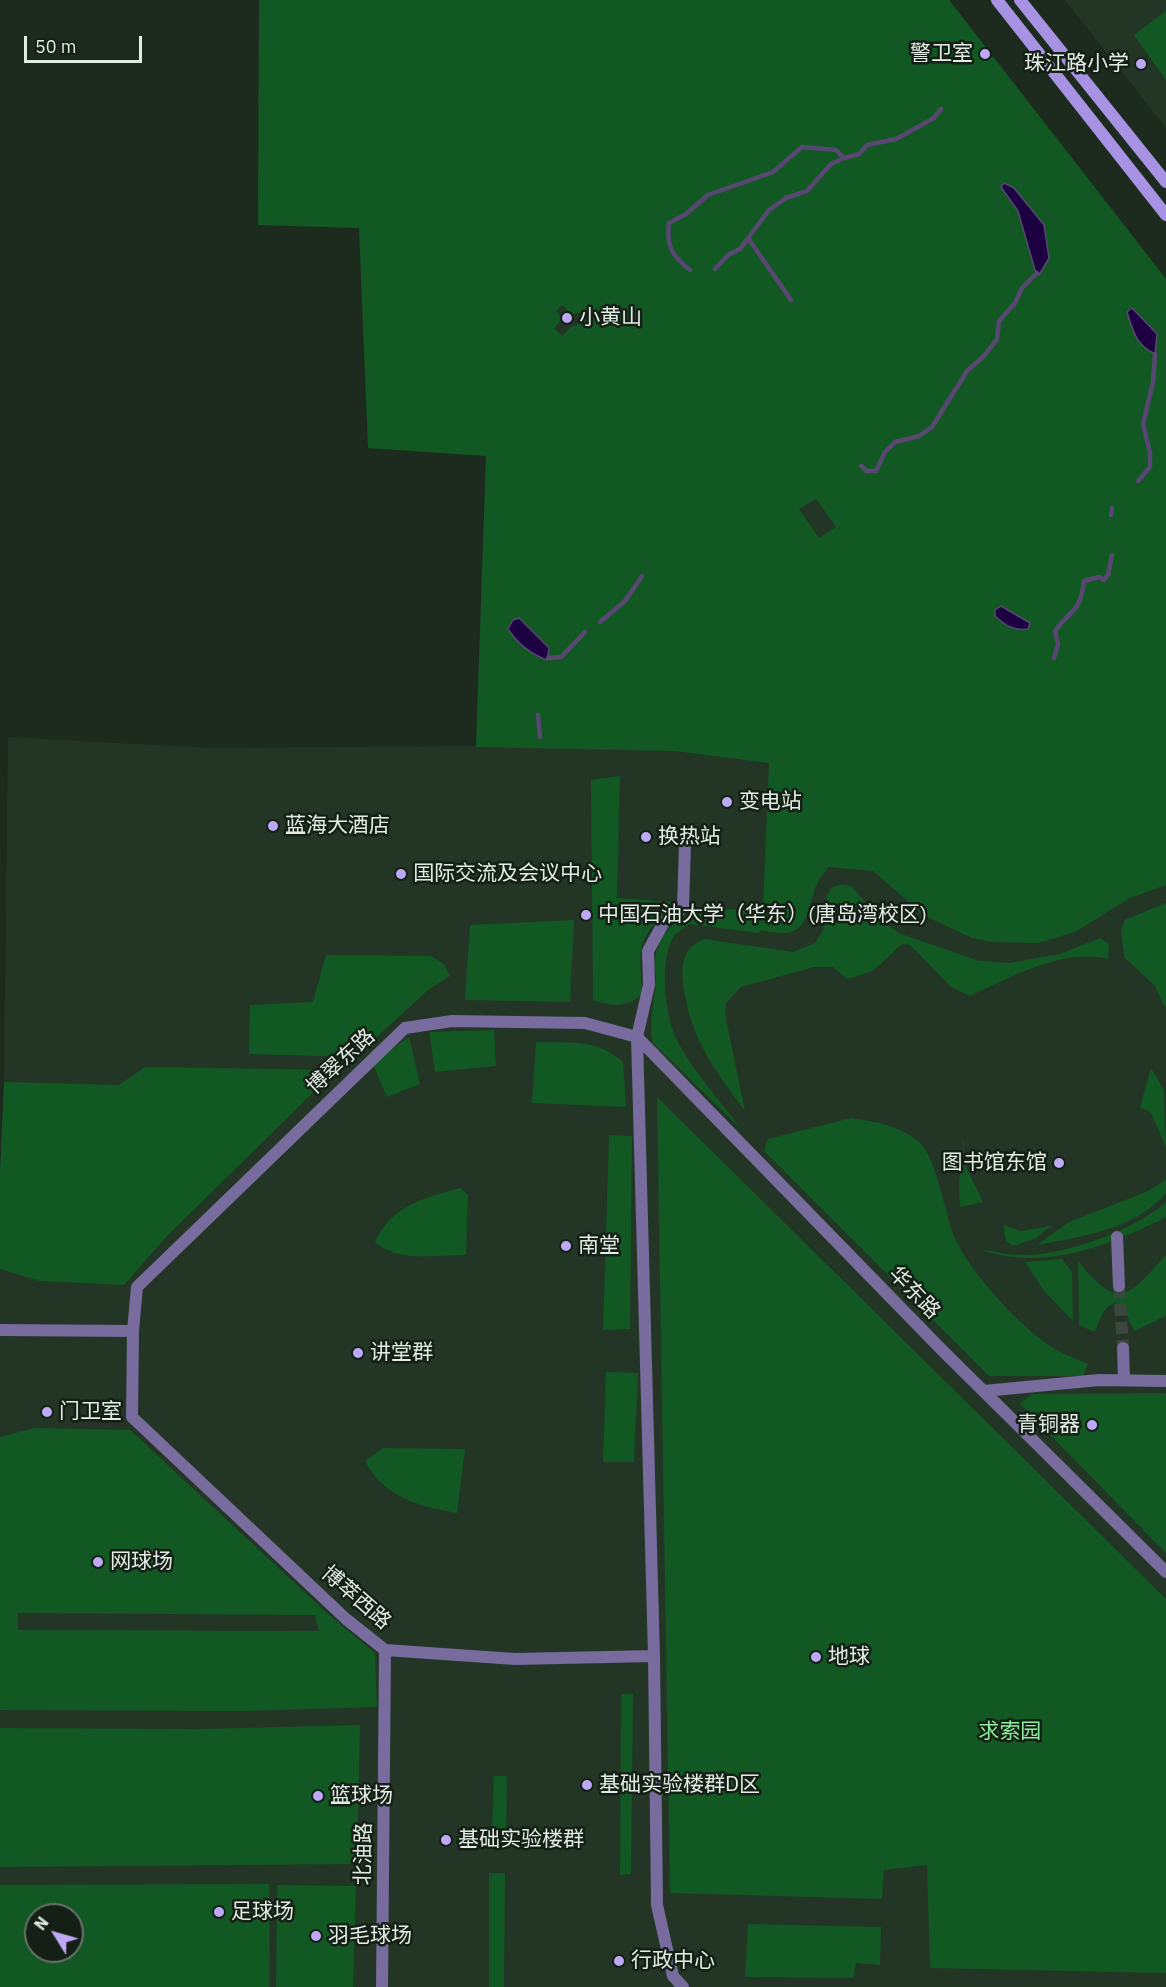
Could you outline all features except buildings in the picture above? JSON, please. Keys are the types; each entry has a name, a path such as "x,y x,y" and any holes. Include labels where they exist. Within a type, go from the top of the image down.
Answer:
{"main road":[{"path":"997,0 1166,215"},
{"path":"1020,0 1166,182"}],"street":[{"path":"684,1987 673,1976 657,1905 654,1656 636,1037 649,985 648,951 664,922 683,908 685,844"},
{"name":"博翠东路","path":"132,1331 137,1287 405,1028 452,1021 585,1023 636,1037"},
{"name":"华东路","path":"636,1037 984,1391 1166,1572"},
{"path":"1117,1238 1119,1286"},
{"path":"0,1330 132,1331"},
{"name":"博萃西路","path":"132,1331 132,1417 346,1619 386,1650 515,1659 654,1656"},
{"path":"1122,1348 1124,1379"},
{"path":"984,1391 1124,1379 1166,1381"},
{"name":"北油路","path":"382,1987 386,1650"}],"shaded area":[{"name":"中国石油大学（华东）(唐岛湾校区)","path":"259,0 949,0 1166,279 1166,1987 0,1987 0,1173 4,1082 8,737 210,748 476,746 486,456 368,448 359,228 258,225"},
{"name":"珠江路小学","path":"1065,0 1166,0 1166,128"},
{"path":"1004,183 1014,188 1044,225 1049,258 1039,275 1035,270 1018,211 1001,187"},
{"path":"1132,308 1157,334 1155,354 1143,346 1136,337 1127,312"},
{"path":"1001,606 1030,623 1028,629 1014,628 999,620 995,616 995,610"},
{"path":"519,618 549,648 547,660 525,648 508,629 513,620"}],"green space":[{"path":"259,0 949,0 1166,279 1166,885 1130,898 1075,932 1038,943 992,942 972,938 925,916 873,871 828,867 815,888 805,919 795,931 776,933 762,930 758,933 690,924 675,935 666,957 665,988 673,1032 699,1075 740,1128 653,1043 651,1027 656,979 655,962 660,942 669,929 681,920 712,911 763,908 769,763 675,751 476,747 486,456 368,448 359,228 258,225","holes":["1014,188 1028,207 1035,270 1018,211 1006,196","562,305 572,314 580,313 584,322 571,327 562,336 554,328 562,319 556,311","816,499 836,527 819,538 799,509"]},
{"path":"1166,11 1166,80 1134,35"},
{"path":"620,776 617,898 672,902 648,933 641,950 642,993 631,1002 619,1005 593,1000 591,780"},
{"path":"842,884 852,887 881,920 899,933 979,961 1009,963 1060,954 1100,938 1109,944 1108,959 1073,957 1055,961 1020,973 970,996 951,987 910,945 902,944 873,971 847,979 833,967 814,967 741,987 726,1003 725,1014 745,1111 713,1066 697,1037 686,1003 683,983 685,956 692,946 705,939 793,952 815,943 823,930 827,913 827,895 831,888"},
{"path":"1166,903 1165,1007 1154,985 1124,957 1121,930 1125,920"},
{"path":"574,920 570,1002 465,1000 470,925"},
{"path":"326,955 431,956 444,964 450,976 428,990 355,1057 249,1054 250,1005 313,1002"},
{"path":"494,1030 496,1066 435,1072 429,1032"},
{"path":"409,1037 420,1084 387,1097 372,1062"},
{"path":"536,1042 582,1043 613,1054 623,1062 626,1107 532,1103"},
{"path":"145,1067 336,1070 167,1236 124,1285 40,1281 0,1269 0,1173 4,1082 119,1085"},
{"path":"1151,1068 1164,1090 1166,1147 1151,1113 1140,1107"},
{"name":"求索园","path":"657,1097 1166,1599 1166,1973 930,1968 927,1865 884,1870 882,1899 670,1893"},
{"path":"851,1118 895,1128 919,1142 925,1149 935,1172 954,1236 970,1265 994,1295 1035,1334 1057,1350 1088,1364 1083,1376 989,1376 764,1151 768,1139"},
{"path":"609,1135 632,1136 630,1329 603,1330"},
{"path":"964,1136 964,1163 983,1202 960,1207 959,1183"},
{"path":"1166,1180 1166,1193 1139,1215 1089,1235 1037,1245 1069,1222 1146,1192"},
{"path":"460,1188 468,1195 466,1255 406,1255 384,1249 375,1242 390,1219 400,1211 434,1195"},
{"path":"1166,1202 1166,1217 1123,1237 1077,1252 1053,1257 1029,1258 1005,1256 982,1250 1014,1255 1056,1252 1117,1232"},
{"path":"1003,1225 1021,1231 1051,1226 1036,1238 1014,1246 1006,1241"},
{"path":"1166,1255 1166,1316 1134,1331 1124,1309 1115,1303 1104,1311 1095,1332 1079,1325 1078,1261 1104,1287 1114,1293 1123,1293 1142,1281"},
{"path":"1062,1259 1072,1272 1073,1321 1044,1291 1025,1262"},
{"path":"606,1372 638,1373 634,1462 603,1462"},
{"path":"1166,1393 1166,1553 1020,1404 1032,1394"},
{"path":"34,1428 130,1430 327,1613 375,1653 377,1707 244,1711 0,1710 0,1437","holes":["18,1613 315,1615 319,1631 18,1630"]},
{"path":"383,1448 465,1449 457,1513 416,1503 392,1492 382,1484 365,1461"},
{"path":"621,1694 633,1694 631,1874 620,1875"},
{"path":"360,1725 357,1864 0,1867 0,1728 200,1729"},
{"path":"494,1776 507,1776 506,1850 491,1849"},
{"path":"489,1873 505,1873 504,1987 489,1987"},
{"path":"269,1884 270,1987 0,1987 0,1885"},
{"name":"羽毛球场","path":"277,1885 356,1886 353,1987 276,1987"},
{"path":"748,1924 881,1927 880,1965 856,1963 853,1978 745,1977"}],"waterway":[{"path":"690,270 672,250 668,238 669,223 686,214 708,195 773,172 802,147 836,150 844,158 859,154 867,145 896,139 934,118 941,109"},
{"path":"715,269 728,255 740,249 769,210 786,198 807,191 831,164 844,158"},
{"path":"748,238 791,300"},
{"path":"861,466 867,471 876,471 885,452 895,442 919,436 932,427 967,371 984,356 997,339 999,321 1015,303 1022,288 1037,273"},
{"path":"1138,481 1150,467 1150,453 1143,424 1153,382 1155,354"},
{"path":"1111,515 1112,508"},
{"path":"1054,658 1058,644 1055,631 1080,600 1084,581 1099,577 1104,580 1108,575 1112,555"},
{"path":"600,622 625,601 642,576"},
{"path":"548,658 561,657 585,632"},
{"path":"538,715 540,737"}],"tunnel":[{"path":"1119,1286 1123,1348"}],"place":[{"name":"警卫室","path":"985,54"},
{"name":"珠江路小学","path":"1141,64"},
{"name":"小黄山","path":"567,318"},
{"name":"变电站","path":"727,802"},
{"name":"蓝海大酒店","path":"273,826"},
{"name":"换热站","path":"646,837"},
{"name":"国际交流及会议中心","path":"401,874"},
{"name":"中国石油大学（华东）(唐岛湾校区)","path":"586,915"},
{"name":"图书馆东馆","path":"1059,1163"},
{"name":"南堂","path":"566,1246"},
{"name":"讲堂群","path":"358,1353"},
{"name":"门卫室","path":"47,1412"},
{"name":"青铜器","path":"1092,1425"},
{"name":"网球场","path":"98,1562"},
{"name":"地球","path":"816,1657"},
{"name":"基础实验楼群D区","path":"587,1785"},
{"name":"篮球场","path":"318,1796"},
{"name":"基础实验楼群","path":"446,1840"},
{"name":"足球场","path":"219,1912"},
{"name":"羽毛球场","path":"316,1936"},
{"name":"行政中心","path":"619,1961"}]}
